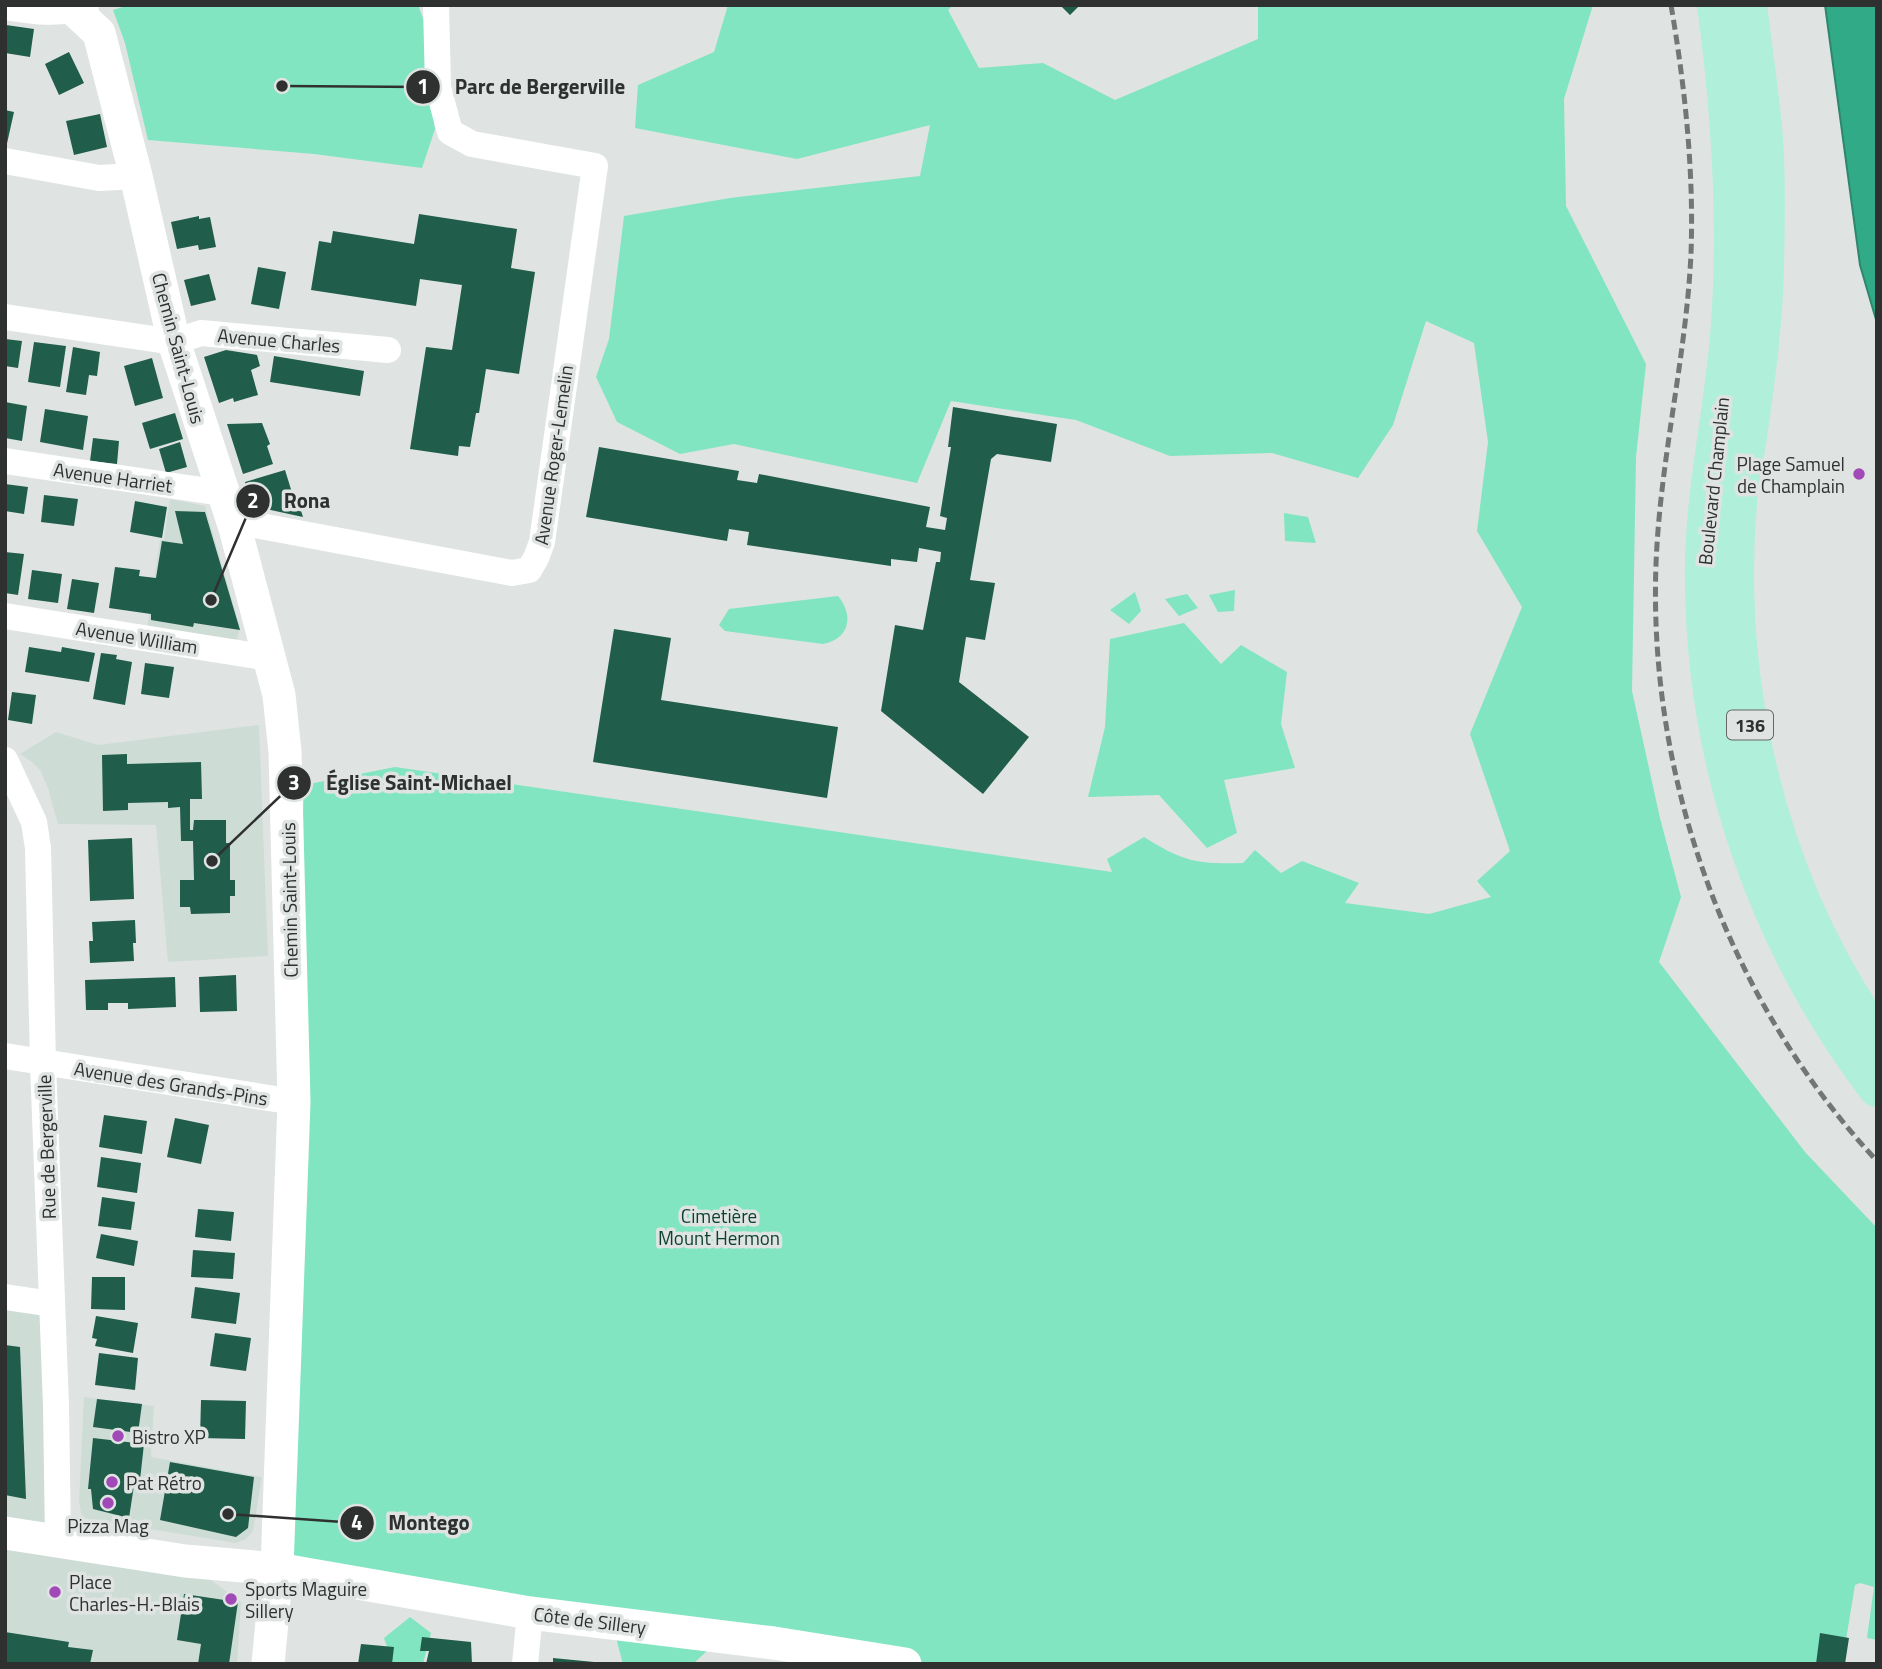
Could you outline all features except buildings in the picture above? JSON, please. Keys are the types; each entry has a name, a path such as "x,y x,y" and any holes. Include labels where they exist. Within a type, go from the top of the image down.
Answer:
{"main road":[{"name":"Boulevard Champlain","path":"1716,5 1729,110 1734,184 1734,263 1729,340 1704,538 1706,636 1716,713 1731,791 1754,865 1782,931 1828,1017 1850,1053 1877,1088"},
{"name":"Boulevard Champlain","path":"1748,5 1763,129 1765,267 1760,350 1740,482 1737,537 1736,594 1743,685 1752,739 1772,820 1789,872 1827,953 1877,1037"}],"street":[{"name":"Avenue Roger-Lemelin","path":"234,528 255,525 512,573 529,570 537,558 542,542 595,166 472,144 450,132 438,87 436,5"},
{"path":"5,7 33,11 77,7"},
{"name":"Chemin Saint-Louis","path":"77,7 99,33 136,176 174,342 234,528 279,695 285,752 294,1102 277,1569 268,1664"},
{"path":"5,161 99,178 136,176"},
{"name":"Avenue Charles","path":"5,317 174,342 201,333 388,350"},
{"name":"Avenue Harriet","path":"5,461 222,493"},
{"name":"Avenue William","path":"5,616 269,658"},
{"name":"Rue de Bergerville","path":"5,760 13,791 34,822 38,848 43,1063 57,1406 58,1540"},
{"name":"Avenue des Grands-Pins","path":"5,1056 294,1102"},
{"path":"5,1297 52,1304"},
{"name":"Côte de Sillery","path":"5,1533 185,1561 277,1569 773,1653 905,1664"},
{"path":"525,1664 530,1612"}],"shaded area":[{"path":"1825,5 1877,5 1877,323 1860,265"},
{"path":"170,499 205,506 240,628 237,639 147,629 160,540 164,539"},
{"path":"259,725 268,956 168,962 156,825 58,824 40,770 20,754 56,732 98,745"},
{"path":"5,1304 52,1304 58,1540 185,1561 241,1602 237,1664 5,1664"},
{"path":"84,1397 154,1406 151,1457 262,1477 253,1531 246,1539 236,1543 82,1518 79,1502"}],"green space":[{"path":"129,5 418,5 431,40 431,103 435,129 422,168 314,154 148,140 125,43 113,10"},
{"name":"Cimetière Mount Hermon","path":"728,5 953,5 948,10 979,68 1043,63 1115,100 1258,39 1258,5 1593,5 1564,99 1566,206 1646,364 1636,457 1632,691 1660,818 1681,897 1659,962 1805,1152 1877,1228 1877,1640 1867,1638 1874,1587 1860,1583 1855,1585 1842,1664 907,1664 722,1637 693,1664 623,1664 615,1634 277,1569 304,785 395,767 1112,872 1107,859 1144,837 1170,852 1202,862 1243,863 1255,850 1281,873 1302,861 1359,883 1345,903 1429,914 1491,897 1477,881 1510,851 1470,734 1522,607 1477,531 1488,442 1474,343 1426,321 1393,425 1358,478 1272,453 1170,456 1076,420 951,401 917,483 734,444 680,454 617,422 596,377 609,339 624,216 730,198 920,176 930,125 797,159 635,128 638,85 714,52"},
{"path":"1284,513 1308,517 1316,543 1285,541"},
{"path":"1235,590 1234,611 1218,612 1209,595"},
{"path":"1135,592 1141,611 1129,624 1110,610"},
{"path":"1187,594 1198,608 1179,616 1165,599"},
{"path":"838,596 846,611 847,625 839,637 823,644 725,631 719,625 729,609"},
{"path":"1184,623 1221,664 1241,645 1287,672 1281,724 1295,768 1224,780 1237,833 1207,848 1159,795 1088,797 1105,727 1110,639"},
{"path":"410,1617 431,1633 423,1664 393,1664 384,1638"}],"railway":[{"path":"1671,5 1687,129 1692,223 1684,332 1658,525 1657,645 1666,726 1683,806 1708,884 1740,959 1779,1031 1825,1099 1877,1161"}],"place":[{"name":"Parc de Bergerville","path":"282,86"},
{"name":"Plage Samuel de Champlain","path":"1859,474"},
{"name":"Rona","path":"211,600"},
{"name":"Église Saint-Michael","path":"212,861"},
{"name":"Bistro XP","path":"118,1436"},
{"name":"Pat Rétro","path":"112,1482"},
{"name":"Pizza Mag","path":"108,1503"},
{"name":"Montego","path":"228,1514"},
{"name":"Place Charles-H.-Blais","path":"55,1592"},
{"name":"Sports Maguire Sillery","path":"231,1599"}]}
